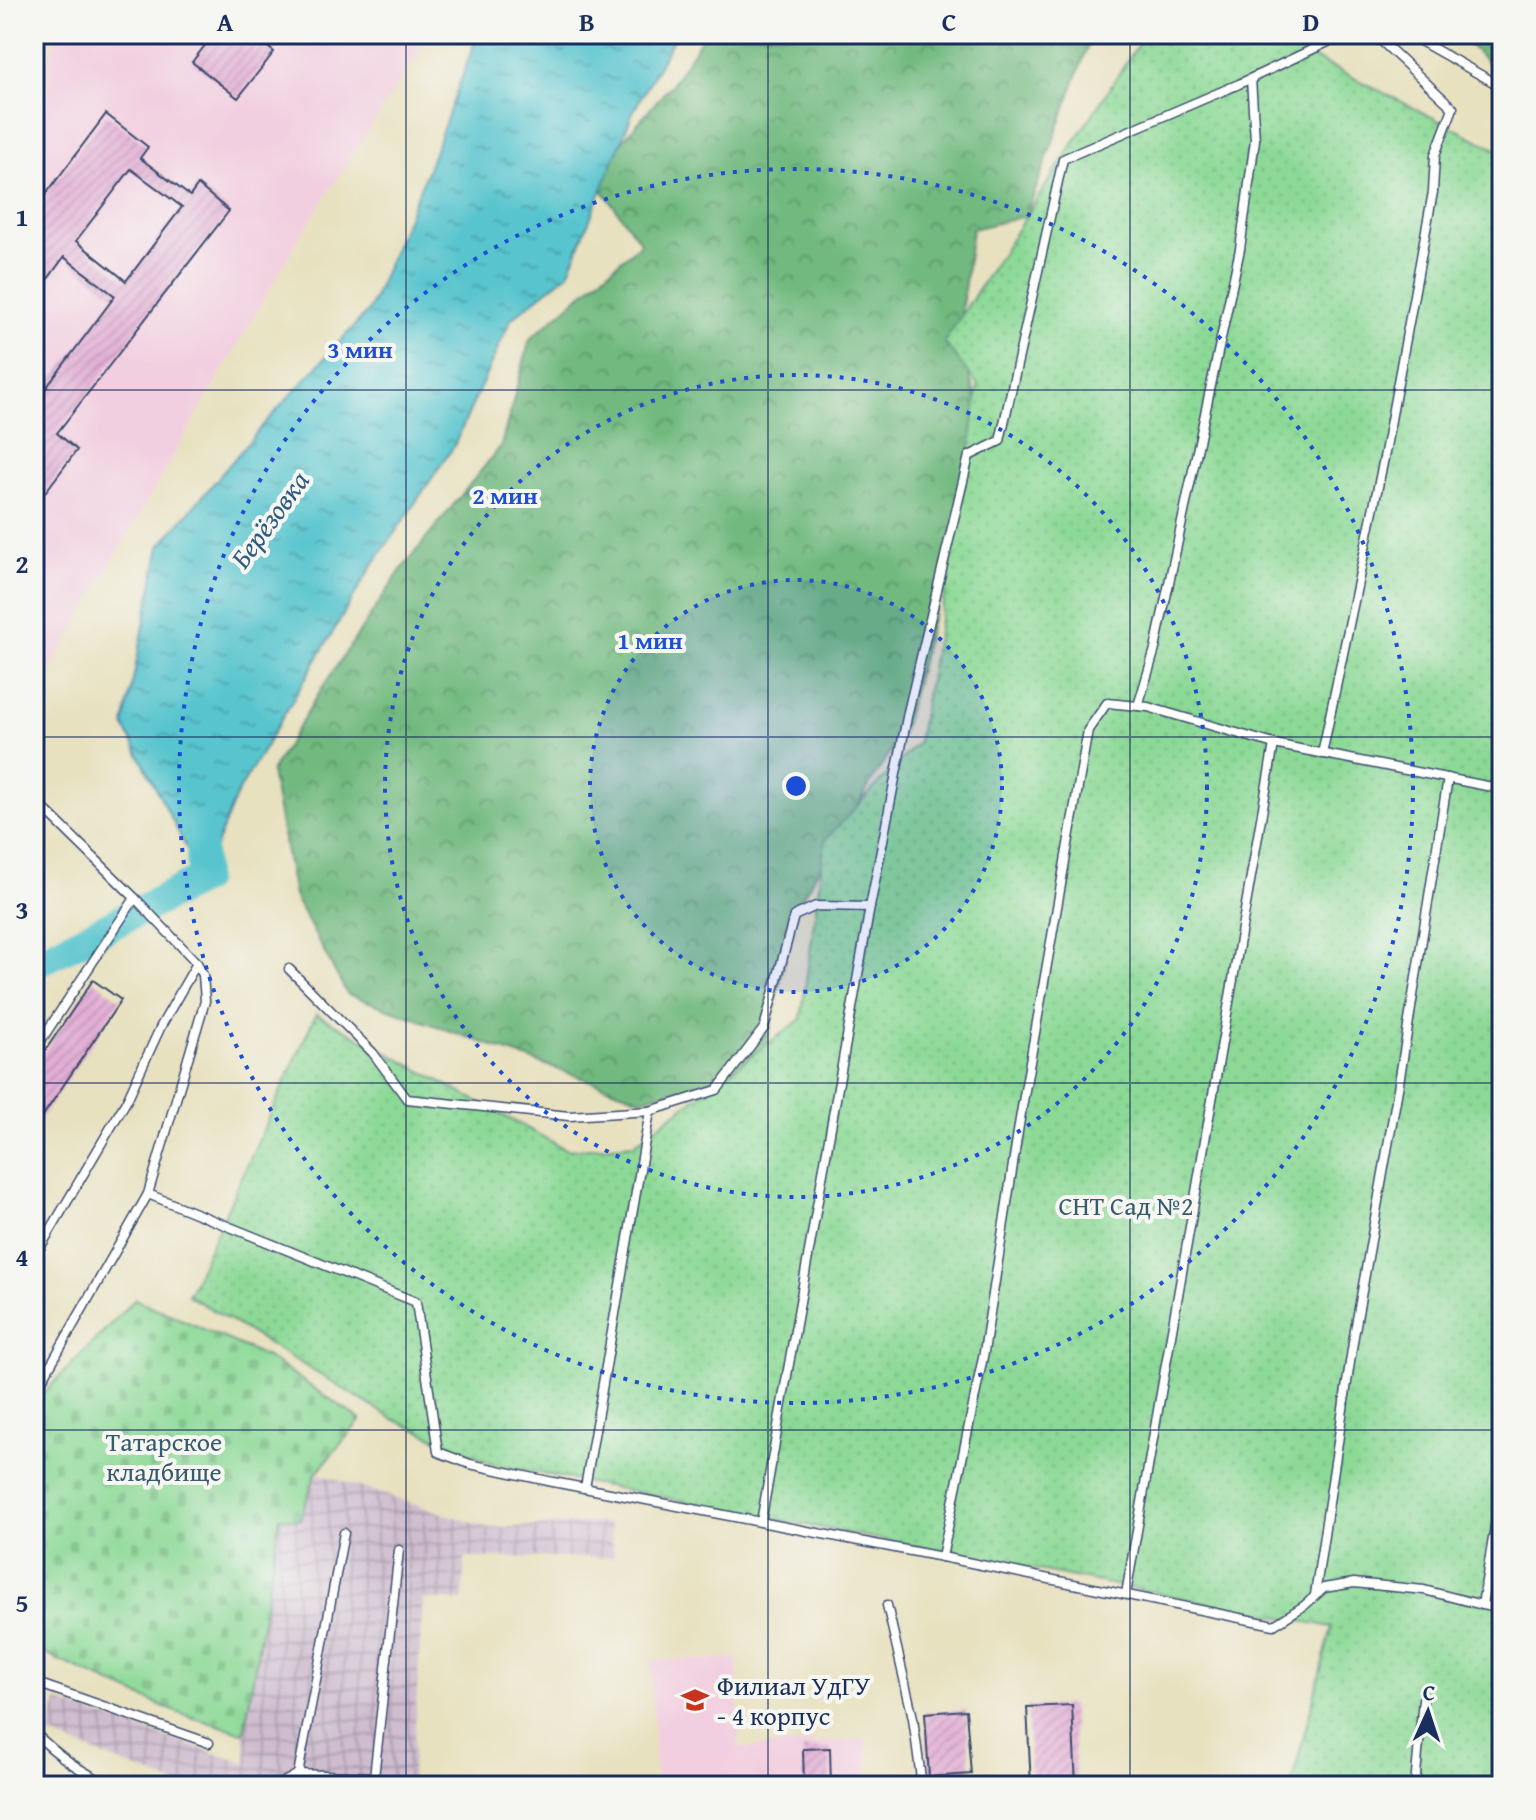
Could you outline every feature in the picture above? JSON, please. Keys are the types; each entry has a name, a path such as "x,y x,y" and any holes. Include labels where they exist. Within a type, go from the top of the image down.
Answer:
{"lane":[{"path":"761,1522 870,907 908,712 969,456 1000,441 1063,159 1251,79 1345,34"},
{"path":"1322,754 1387,442 1433,192 1435,155 1453,108 1374,34"},
{"path":"1408,34 1502,87"},
{"path":"1138,706 1155,649 1240,249 1255,140 1251,79"},
{"path":"942,1557 984,1352 1020,1119 1088,730 1107,703 1185,716 1274,744 1502,789"},
{"path":"1126,1594 1274,744"},
{"path":"1315,1596 1354,1336 1448,778"},
{"path":"34,799 197,963 203,975 205,1001 148,1194 34,1394"},
{"path":"34,1051 135,898"},
{"path":"289,969 373,1053 407,1099 569,1116 650,1111 717,1090 764,1028 794,916 816,906 870,907"},
{"path":"34,1258 127,1100 161,1026 197,963"},
{"path":"585,1488 650,1111"},
{"path":"148,1194 416,1302 438,1452 470,1464 1274,1625 1324,1588 1354,1583 1424,1590 1502,1610"},
{"path":"1482,1605 1502,1484"},
{"path":"298,1774 344,1533"},
{"path":"277,1786 298,1774 374,1782 399,1550"},
{"path":"887,1605 913,1718 922,1786"},
{"path":"34,1682 209,1743"},
{"path":"1415,1786 1423,1699"},
{"path":"34,1732 70,1764 113,1786"}],"shaded area":[{"path":"61,34 430,34 296,243 34,698 34,130 47,111 51,51"},
{"path":"316,1473 489,1528 609,1523 614,1557 465,1558 462,1601 423,1599 411,1786 180,1786 49,1734 57,1702 247,1764 244,1733 280,1517 300,1519"},
{"name":"Филиал УдГУ - 4 корпус","path":"737,1658 739,1748 866,1739 869,1786 656,1786 651,1661"}],"green space":[{"path":"705,34 1092,34 1026,216 972,229 958,336 983,424 903,730 796,907 762,1067 641,1099 347,994 294,896 271,772 320,691 401,570 501,446 530,339 641,243 592,176 671,85"},
{"name":"СНТ Сад №2","path":"1145,34 1266,34 1502,152 1502,1786 1291,1786 1332,1627 492,1464 393,1419 188,1295 316,1014 567,1150 634,1144 801,1019 825,840 918,742 969,457 978,385 944,342"},
{"path":"1457,34 1502,34 1502,71 1490,64"},
{"name":"Татарское кладбище","path":"135,1299 267,1357 361,1420 316,1473 300,1520 280,1517 244,1733 178,1713 34,1649 34,1426 40,1397"}],"water":[{"path":"478,34 676,34 633,112 568,274 511,319 454,446 372,566 237,794 202,879 124,725 160,546 265,423 369,310 428,169"}],"building":[{"path":"214,34 251,34 274,52 238,98 192,62"},
{"path":"106,114 148,147 140,158 190,196 198,185 229,211 57,433 77,450 34,507 34,449 40,441 34,436 34,378 46,388 115,296 64,257 34,298 34,210","holes":["131,169 182,207 126,281 76,241"]},
{"path":"93,980 121,1000 34,1129 34,1067"},
{"path":"1072,1705 1076,1786 1031,1786 1027,1707"},
{"path":"966,1710 971,1774 929,1777 925,1713"},
{"path":"830,1748 831,1786 804,1786 803,1749"}],"waterway":[{"name":"Берёзовка","path":"34,964 202,879 201,838"}],"place":[{"name":"Филиал УдГУ - 4 корпус","path":"695,1700"}]}
